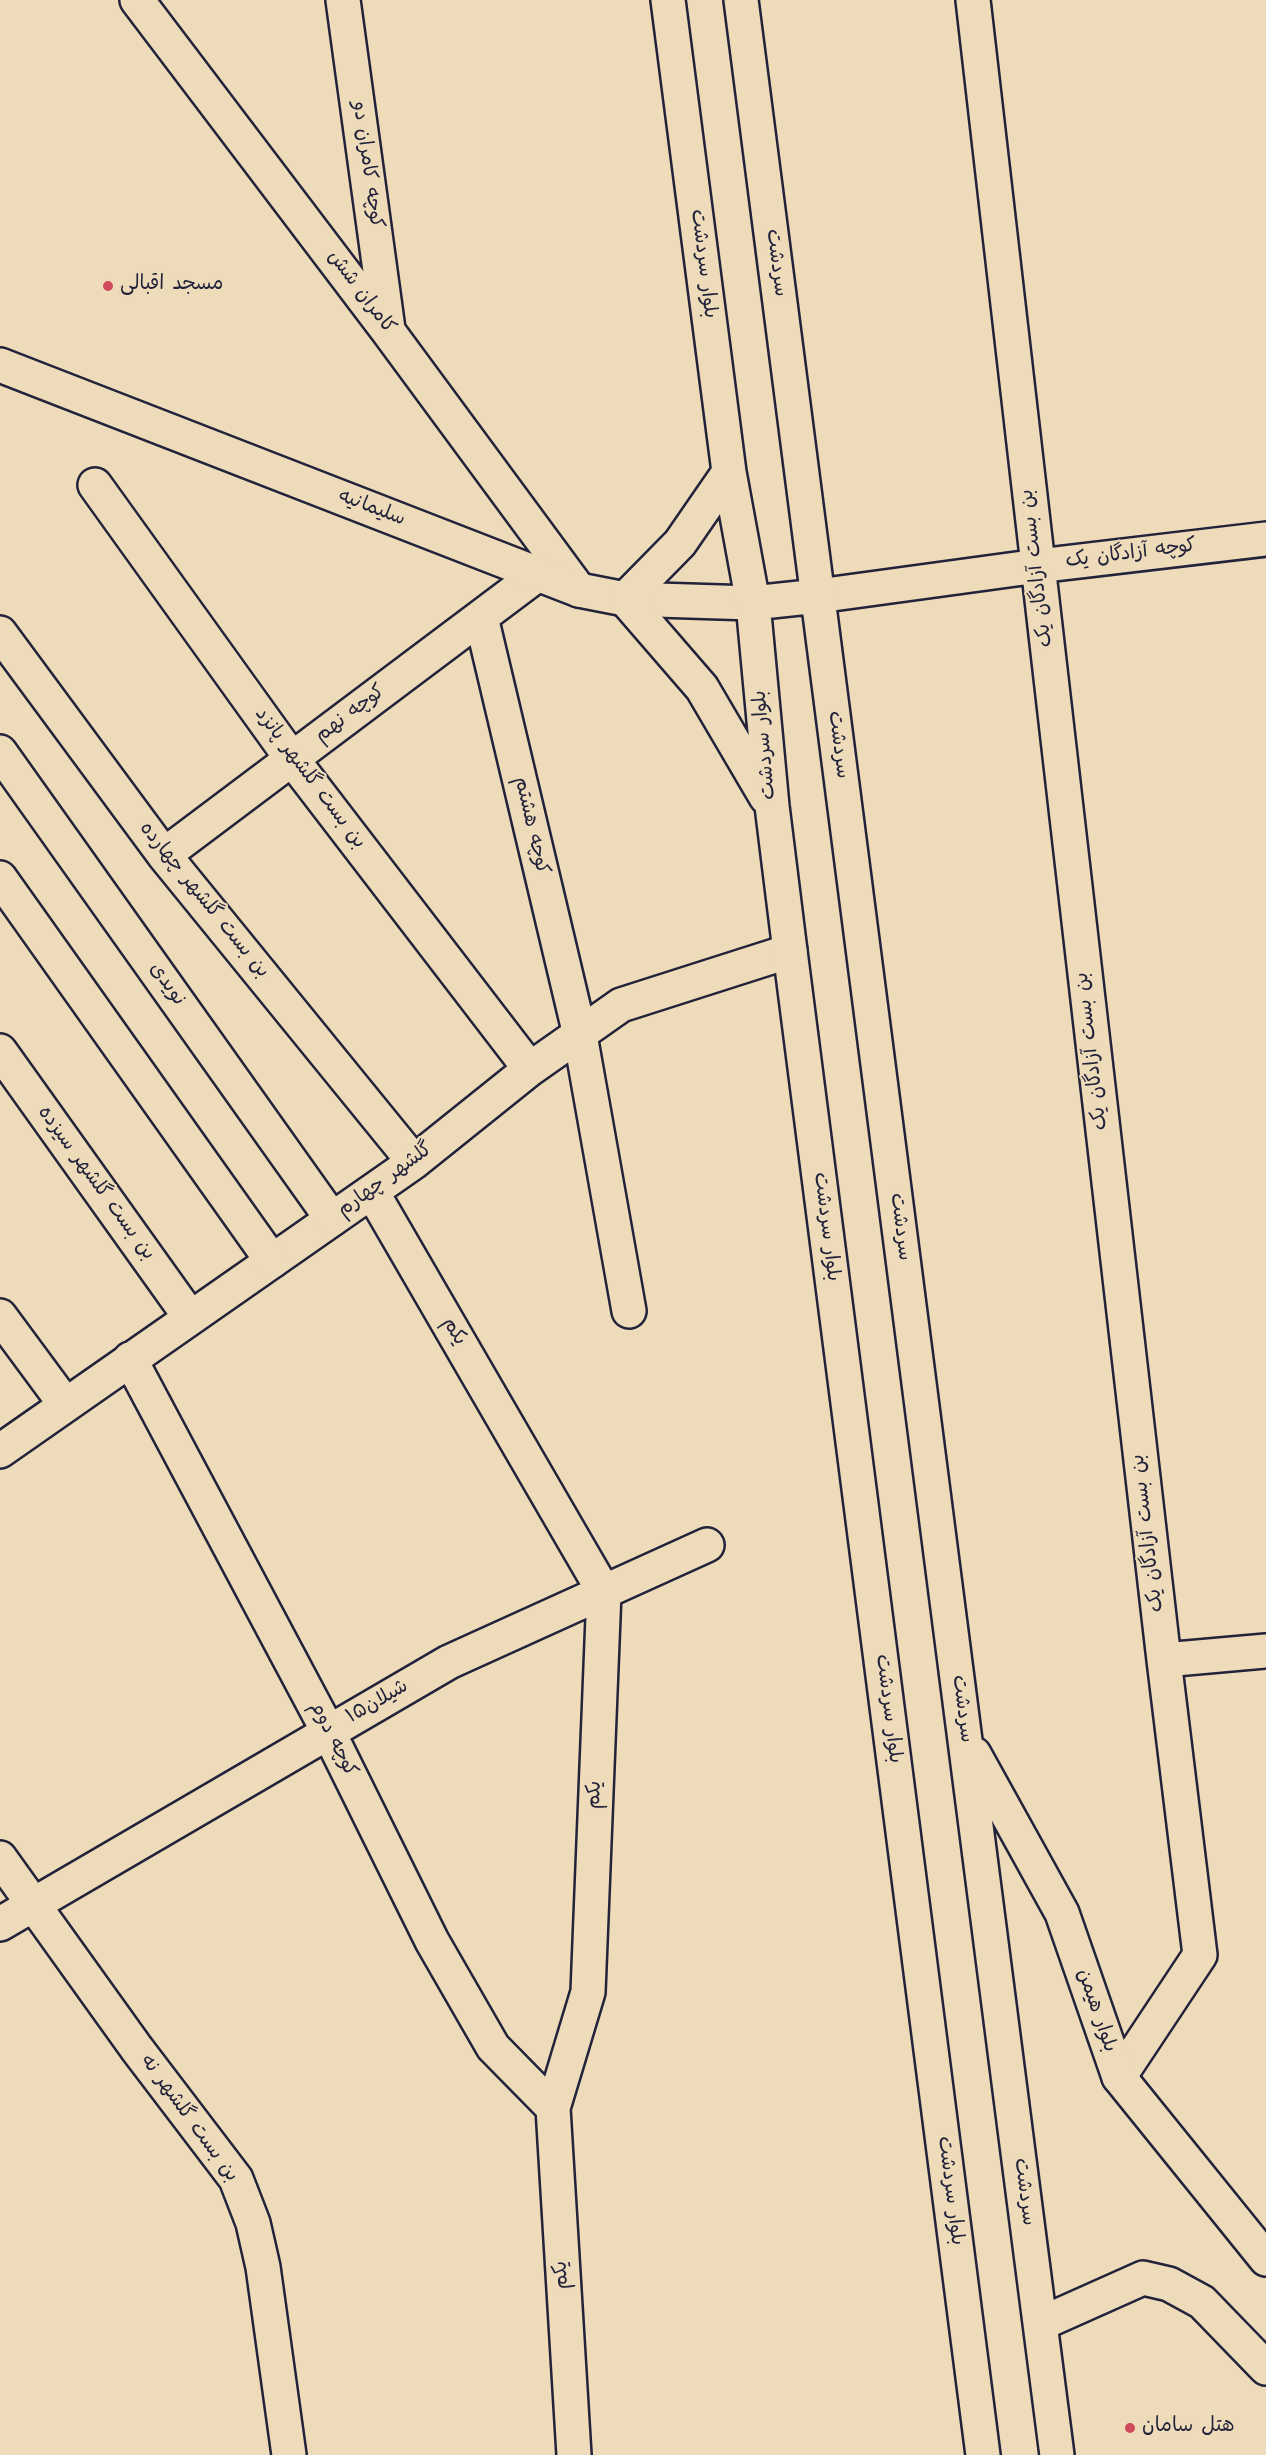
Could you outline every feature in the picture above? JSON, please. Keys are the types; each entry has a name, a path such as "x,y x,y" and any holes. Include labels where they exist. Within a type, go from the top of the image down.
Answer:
{"street":[{"name":"کامران شش","path":"137,0 388,331 579,590"},
{"name":"کوچه کامران دو","path":"344,0 388,331"},
{"name":"بلوار سردشت","path":"668,0 729,472 753,603 772,806 790,951 983,2455"},
{"name":"سردشت","path":"741,0 1040,2324 1052,2454"},
{"name":"بن بست آزادگان یک","path":"973,0 1200,1955 1119,2077"},
{"path":"0,346 9,368"},
{"name":"سلیمانیه","path":"9,368 579,590 625,599 753,603"},
{"path":"729,472 680,543 625,599 702,688 772,806"},
{"name":"بن بست گلشهر پانزد","path":"95,484 292,759 530,1069"},
{"name":"کوچه آزادگان یک","path":"753,603 1266,539"},
{"name":"کوچه نهم","path":"164,855 538,574"},
{"name":"کوچه هشتم","path":"481,617 580,1035 629,1311"},
{"name":"بن بست گلشهر چهارده","path":"0,633 164,855 414,1162"},
{"name":"نویدی","path":"0,752 332,1219"},
{"path":"0,878 272,1261"},
{"name":"گلشهر چهارم","path":"0,1451 414,1162 530,1069 621,1005 790,951"},
{"name":"بن بست گلشهر سیزده","path":"0,1051 190,1317"},
{"name":"یکم","path":"372,1192 604,1592 588,1992 553,2108 574,2455"},
{"path":"0,1316 65,1404"},
{"name":"کوچه دوم","path":"130,1359 328,1731 432,1941 493,2047 553,2108"},
{"name":"شیلان۱۵","path":"0,1924 449,1662 706,1545"},
{"path":"1164,1660 1266,1651"},
{"name":"بلوار هیمن","path":"965,1737 1062,1913 1119,2077 1266,2259"},
{"name":"بن بست گلشهر نه","path":"0,1858 137,2049 236,2179 253,2223 263,2267 289,2455"},
{"path":"1040,2324 1143,2278 1169,2284 1202,2302 1266,2368"}],"place":[{"name":"مسجد اقبالی","path":"108,286"},
{"name":"هتل سامان","path":"1130,2428"}]}
